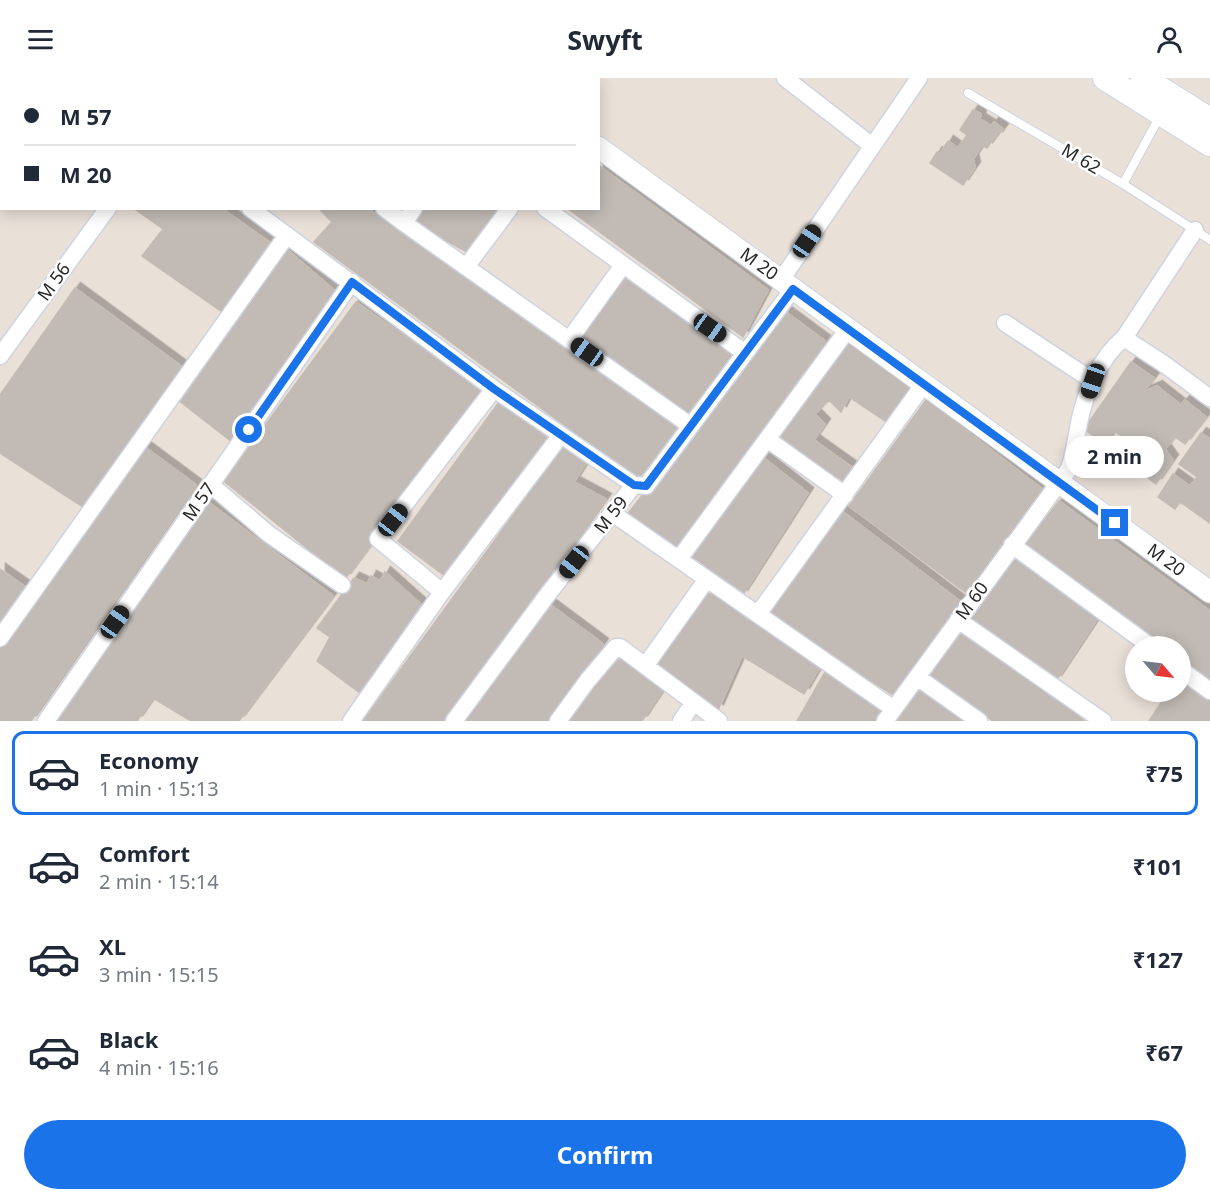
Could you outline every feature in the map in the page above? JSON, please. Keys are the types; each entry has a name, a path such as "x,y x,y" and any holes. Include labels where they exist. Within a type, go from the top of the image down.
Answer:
{"main road":[{"path":"1105,78 1210,144"},
{"path":"1143,78 1210,120"}],"street":[{"path":"785,78 872,146"},
{"path":"634,485 646,486 746,352 872,146 919,78"},
{"name":"M 20","path":"600,148 1210,592"},
{"name":"M 56","path":"2,347 106,210"},
{"name":"M 59","path":"253,210 494,389 634,485 548,594 454,721"},
{"path":"387,210 691,426"},
{"path":"404,223 413,210"},
{"path":"466,267 509,210"},
{"path":"548,210 746,352"},
{"name":"M 60","path":"890,715 1069,469 1079,421 1093,381 1107,355 1124,338 1195,230"},
{"path":"0,638 287,235"},
{"path":"569,340 623,265"},
{"name":"M 57","path":"46,721 352,282"},
{"path":"1005,323 1093,381"},
{"path":"679,559 848,329"},
{"path":"1124,338 1164,364 1210,399"},
{"path":"758,614 924,384"},
{"path":"442,592 378,539 494,389"},
{"path":"351,721 442,592 561,435"},
{"path":"767,439 844,495"},
{"path":"211,485 270,535 342,585"},
{"path":"612,513 758,614 890,715"},
{"path":"1012,545 1136,636"},
{"path":"645,666 707,579"},
{"path":"958,620 1102,721"},
{"path":"558,721 613,649 620,647 719,721"},
{"path":"917,677 979,721"},
{"path":"1191,677 1210,691"},
{"path":"681,721 694,702"}],"lane":[{"name":"M 62","path":"968,93 1123,184 1210,240"},
{"path":"1123,184 1162,113"}],"building":[{"path":"973,110 981,114 980,119 991,126 994,122 1003,129 987,148 982,145 973,159 975,167 963,185 930,163 937,152 940,154 948,141 958,148 967,135 960,130"},
{"path":"600,166 768,290 743,337 570,210 600,210"},
{"path":"136,210 224,210 272,244 225,314 142,256 163,229"},
{"path":"370,210 677,428 638,479 314,242 332,222 321,211"},
{"path":"422,210 501,210 469,253 413,223"},
{"path":"284,247 335,291 232,442 177,399"},
{"path":"624,274 729,355 686,416 576,338"},
{"path":"75,288 185,369 86,509 0,453 0,395"},
{"path":"356,302 484,392 345,579 224,481"},
{"path":"786,312 825,341 677,549 626,516"},
{"path":"848,344 912,390 888,423 849,397 841,412 829,400 815,414 825,424 814,440 853,468 841,484 778,435"},
{"path":"1131,362 1154,378 1143,392 1157,386 1181,405 1185,400 1206,417 1185,444 1175,437 1165,449 1173,460 1156,484 1137,470 1144,461 1119,443 1123,437 1114,431 1105,444 1084,429"},
{"path":"926,400 1041,488 965,592 849,506"},
{"path":"499,402 550,440 445,576 398,541"},
{"path":"1201,433 1210,439 1210,523 1180,502 1175,509 1158,497 1173,474 1190,486 1197,477 1179,464"},
{"path":"145,447 196,485 31,721 0,721 0,649"},
{"path":"562,448 586,463 574,482 606,499 444,721 363,721"},
{"path":"760,455 808,493 742,596 689,554"},
{"path":"207,501 333,596 239,721 191,721 153,698 137,721 57,721"},
{"path":"1059,501 1210,611 1210,682 1191,669 1191,636 1147,636 1024,546"},
{"path":"842,511 961,602 893,695 769,615"},
{"path":"1014,556 1098,618 1056,681 969,622"},
{"path":"0,569 27,588 0,627"},
{"path":"385,572 423,606 360,693 317,661 330,637 317,628 354,578 367,584 371,576 380,581"},
{"path":"707,586 821,665 804,694 742,656 718,710 653,663"},
{"path":"548,603 603,644 548,721 463,721"},
{"path":"958,629 1085,721 993,721 927,674"},
{"path":"616,655 664,688 642,721 567,721"},
{"path":"826,670 883,710 875,721 797,721"},
{"path":"917,685 968,721 892,721"},
{"path":"1191,689 1210,703 1210,721 1149,721 1161,702 1191,702"}],"route":[{"path":"249,430 352,282 494,389 634,485 646,486 793,289 1115,523"}]}
